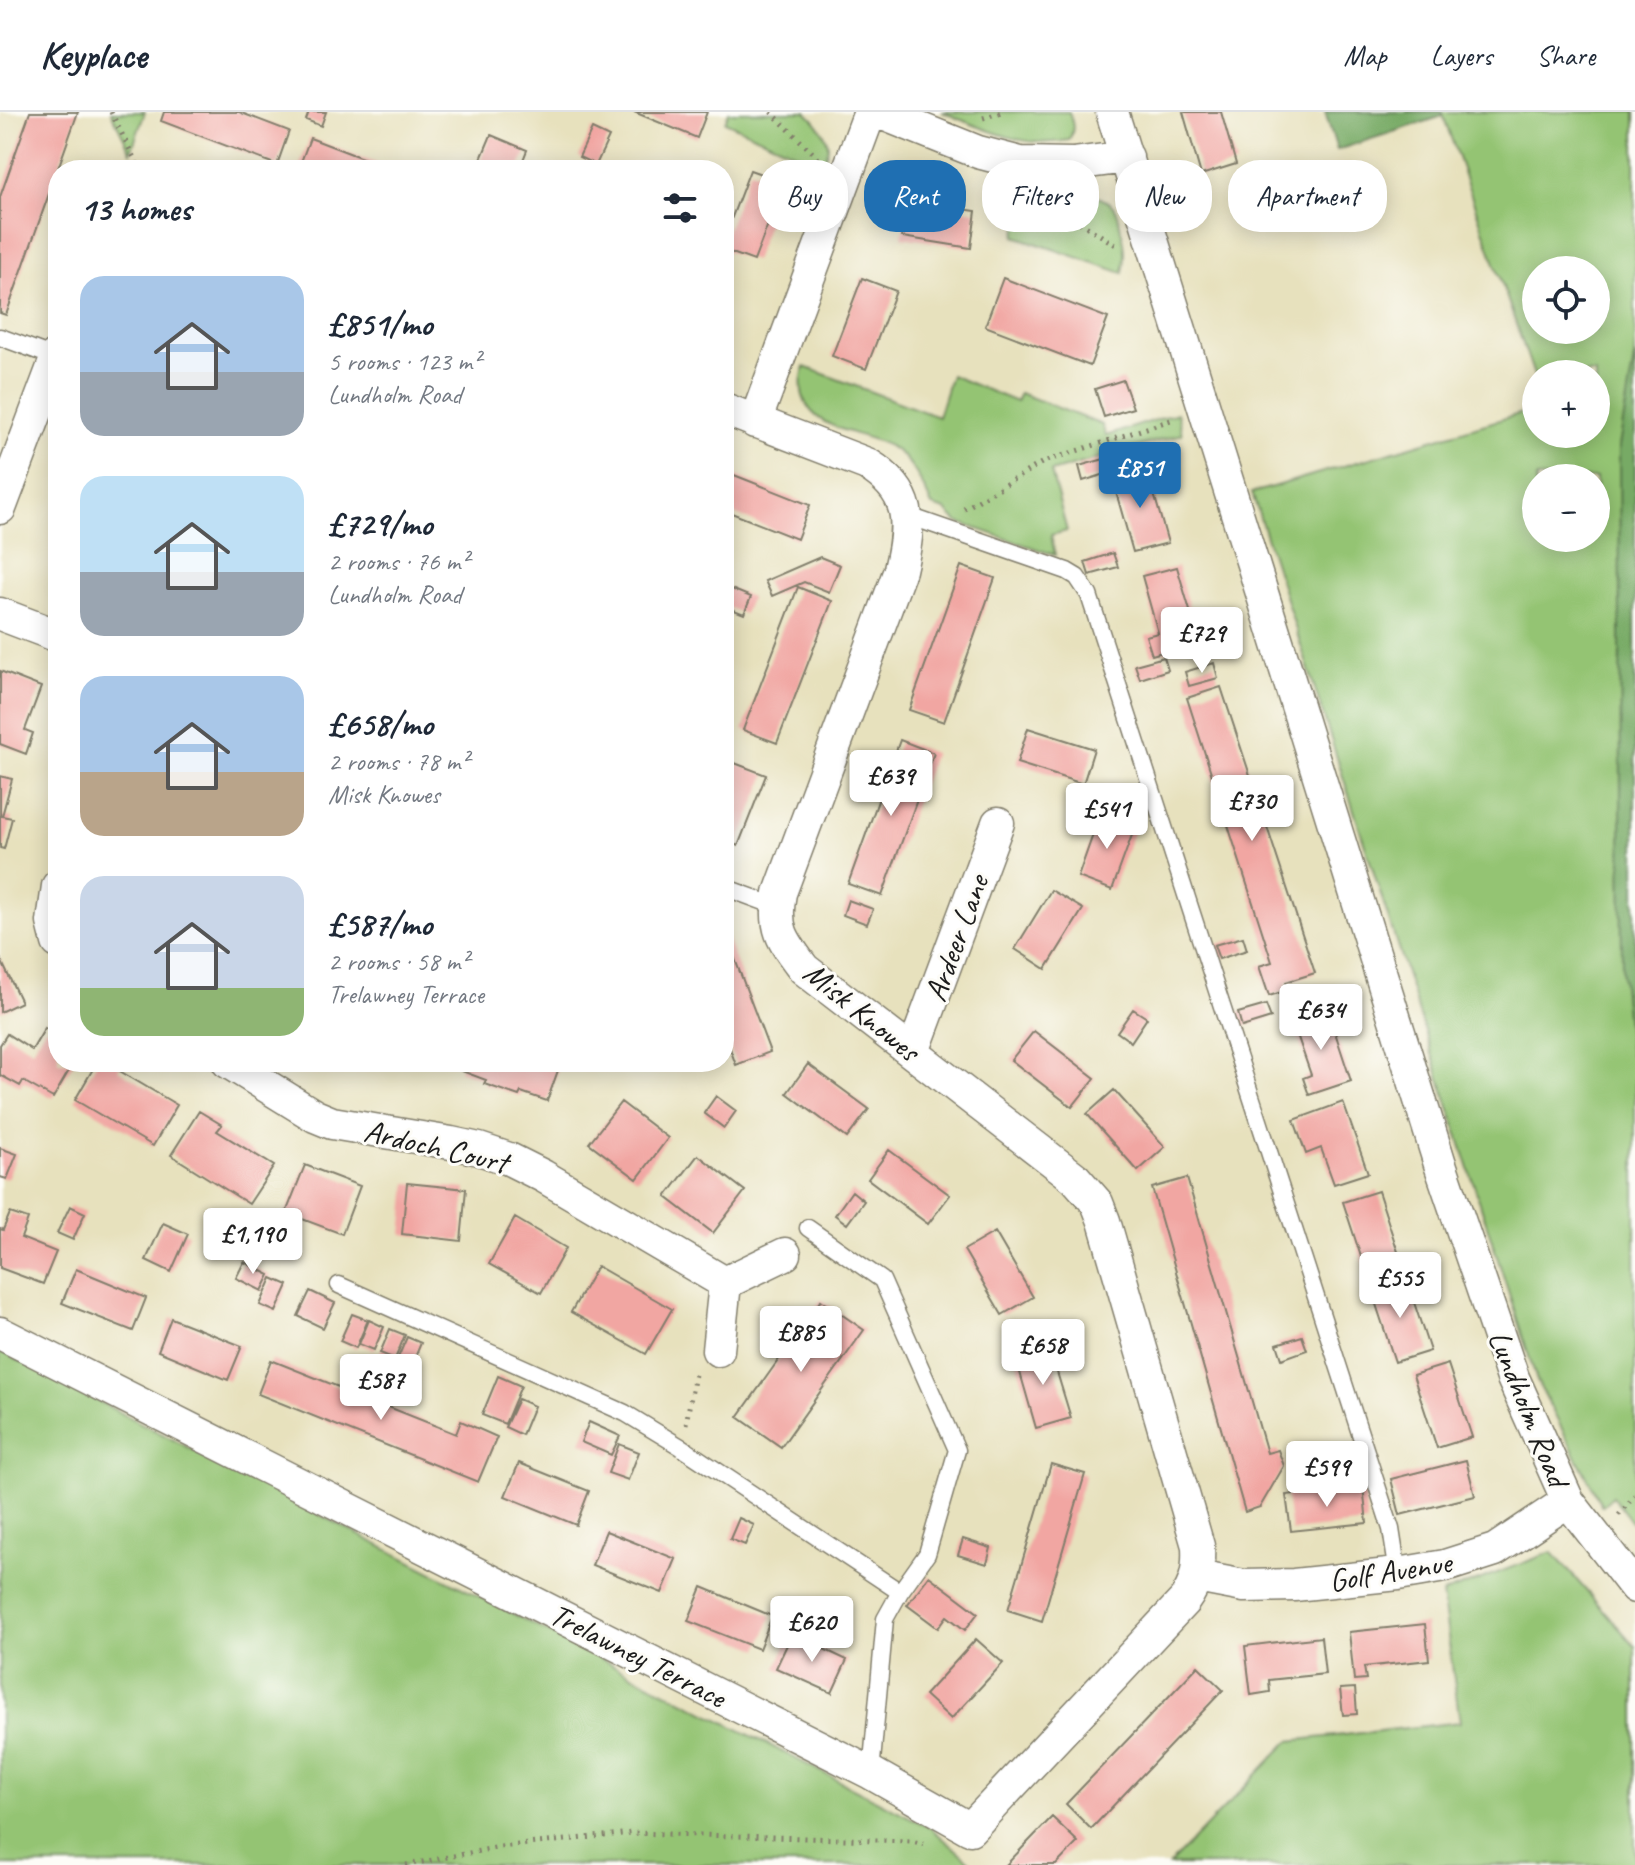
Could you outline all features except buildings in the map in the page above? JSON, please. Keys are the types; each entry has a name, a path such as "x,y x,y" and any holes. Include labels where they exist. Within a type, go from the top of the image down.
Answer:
{"street":[{"path":"848,170 870,112"},
{"path":"878,112 978,152 1007,160"},
{"name":"Lundholm Road","path":"1112,112 1440,1164 1513,1378 1568,1501 1635,1587"},
{"path":"1099,161 1127,157"},
{"path":"755,422 825,232"},
{"path":"0,508 48,380"},
{"name":"Misk Knowes","path":"734,413 867,464 884,474 896,488 905,508 921,521 908,526 900,570 780,893 779,930 804,969 1075,1178 1097,1203 1198,1546 1197,1577"},
{"path":"0,614 48,632"},
{"name":"Ardeer Lane","path":"913,1052 998,823"},
{"name":"Ardoch Court","path":"244,1072 315,1116 332,1123 451,1143 509,1159 725,1283"},
{"path":"718,1350 725,1283 785,1254"},
{"name":"Trelawney Terrace","path":"0,1333 871,1773 970,1829"},
{"name":"Golf Avenue","path":"1197,1577 1244,1586 1294,1585 1445,1566 1495,1550 1568,1501"},
{"path":"970,1829 1184,1601 1197,1577"}],"lane":[{"path":"0,337 48,353"},
{"path":"921,521 1067,571 1077,577 1089,595 1391,1529 1398,1574"},
{"path":"734,891 778,907"},
{"path":"808,1228 882,1280 957,1450 927,1554 885,1619 871,1773"},
{"path":"339,1285 625,1413 900,1592"}],"path":[{"path":"111,112 135,160"},
{"path":"771,112 821,160"},
{"path":"1095,232 1163,274"},
{"path":"921,521 1043,462 1205,409"},
{"path":"681,1447 700,1348 718,1350"},
{"path":"406,1865 500,1847 631,1833 912,1841 941,1849 970,1829"}],"green space":[{"path":"111,112 145,112 131,152"},
{"path":"729,112 806,112 827,141 827,151 824,160 811,160 725,122"},
{"path":"942,112 1069,112 1073,129 1069,140 1020,140"},
{"path":"1325,112 1442,112 1443,116 1337,150"},
{"path":"1442,112 1635,112 1633,1524 1613,1496 1602,1506 1537,1381 1252,493 1522,413 1522,448 1610,448 1610,360 1529,360 1523,344 1610,344 1610,256 1522,256 1522,341"},
{"path":"1101,198 1115,210 1115,232 1122,232 1125,256 1123,273 1015,236 1016,232 1099,232"},
{"path":"1635,352 1635,1058 1630,1054 1622,976 1619,446"},
{"path":"805,367 938,417 951,375 1016,402 1020,393 1102,425 1106,436 1177,413 1182,434 1051,472 1067,531 1051,535 1055,555 957,522 945,510 932,506 915,472 897,451 838,428 815,415 802,392"},
{"path":"0,1351 931,1828 974,1865 0,1865"},
{"path":"1552,1552 1635,1646 1635,1865 1169,1865 1289,1741 1460,1722 1442,1594"}]}
